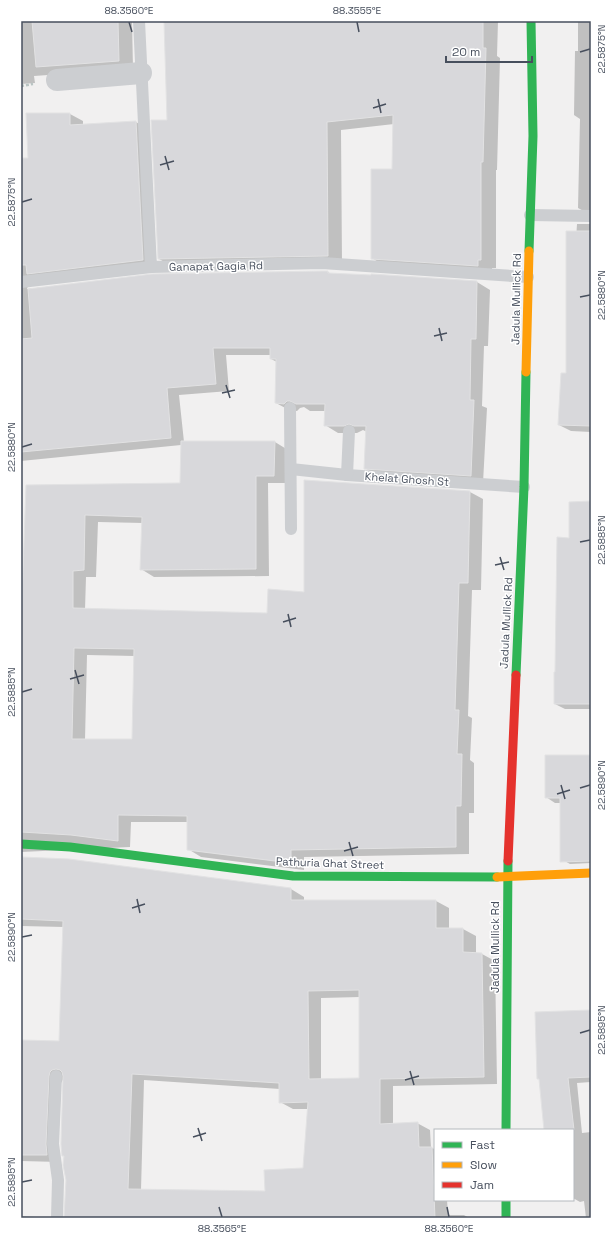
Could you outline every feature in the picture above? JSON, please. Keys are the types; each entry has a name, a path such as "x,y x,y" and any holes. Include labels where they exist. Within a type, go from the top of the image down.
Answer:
{"main road":[{"name":"Jadula Mullick Rd","path":"506,1129 507,877 524,487 528,277 533,136 531,21"},
{"name":"Pathuria Ghat Street","path":"21,844 70,847 294,876 507,877 591,873"},
{"path":"506,1201 506,1218"}],"street":[{"path":"57,80 141,72"}],"lane":[{"path":"139,21 151,267"},
{"path":"530,216 591,216"},
{"name":"Ganapat Gagia Rd","path":"21,282 151,267 322,263 528,277"},
{"path":"290,408 291,529"},
{"path":"347,475 349,431"},
{"name":"Khelat Ghosh St","path":"291,469 347,475 524,487"},
{"path":"56,1076 53,1144 58,1180 57,1218"}],"building":[{"path":"32,21 118,21 119,61 36,67"},
{"path":"164,21 483,21 483,48 486,48 483,162 481,162 481,260 478,260 478,266 371,259 371,169 392,169 393,115 327,122 328,256 158,259 151,120 167,120"},
{"path":"26,113 70,113 70,125 136,121 143,260 27,274 26,265 21,265 21,158 28,158"},
{"path":"566,231 591,231 591,426 558,425 561,373 566,373"},
{"path":"328,271 328,273 371,274 477,281 476,339 471,339 470,400 474,400 471,476 364,469 366,426 354,426 349,424 344,426 324,426 325,404 296,404 290,401 287,401 284,404 275,403 276,359 270,359 270,348 213,348 216,384 167,388 171,438 21,452 21,339 32,338 28,289 152,274"},
{"path":"181,441 275,441 274,476 256,476 256,569 140,570 142,517 85,515 84,570 73,571 73,608 267,613 268,589 304,592 304,480 470,491 468,583 459,583 455,710 459,710 457,754 462,754 461,806 456,806 456,847 291,850 291,863 187,850 187,816 118,815 118,841 71,835 21,832 21,628 26,485 180,483","holes":["74,648 134,649 132,739 72,739"]},
{"path":"591,501 591,704 554,704 557,537 569,538 569,502"},
{"path":"545,755 591,755 591,861 560,862 560,798 545,798"},
{"path":"21,857 69,859 291,888 291,900 436,900 436,928 463,928 463,952 482,953 484,1077 380,1079 380,1124 418,1122 419,1147 432,1147 435,1218 64,1218 66,1180 63,1165 64,1156 62,1156 61,1144 63,1076 60,1070 52,1070 49,1076 46,1144 47,1155 21,1155 21,1040 59,1041 63,921 21,919","holes":["359,990 359,1078 309,1079 308,991","132,1074 279,1083 279,1103 308,1102 303,1168 264,1170 265,1191 128,1189"]},
{"path":"591,1010 591,1077 568,1078 574,1129 544,1129 539,1079 537,1079 535,1012"}],"traffic: fast":[{"path":"529,251 533,136 531,21"},
{"path":"516,675 524,487 526,372"},
{"path":"21,844 70,847 293,876 497,877"},
{"path":"506,1129 508,861"},
{"path":"506,1201 506,1218"}],"traffic: slow":[{"path":"526,372 529,251"},
{"path":"497,877 591,873"}],"traffic: jam":[{"path":"508,861 516,675"}]}
